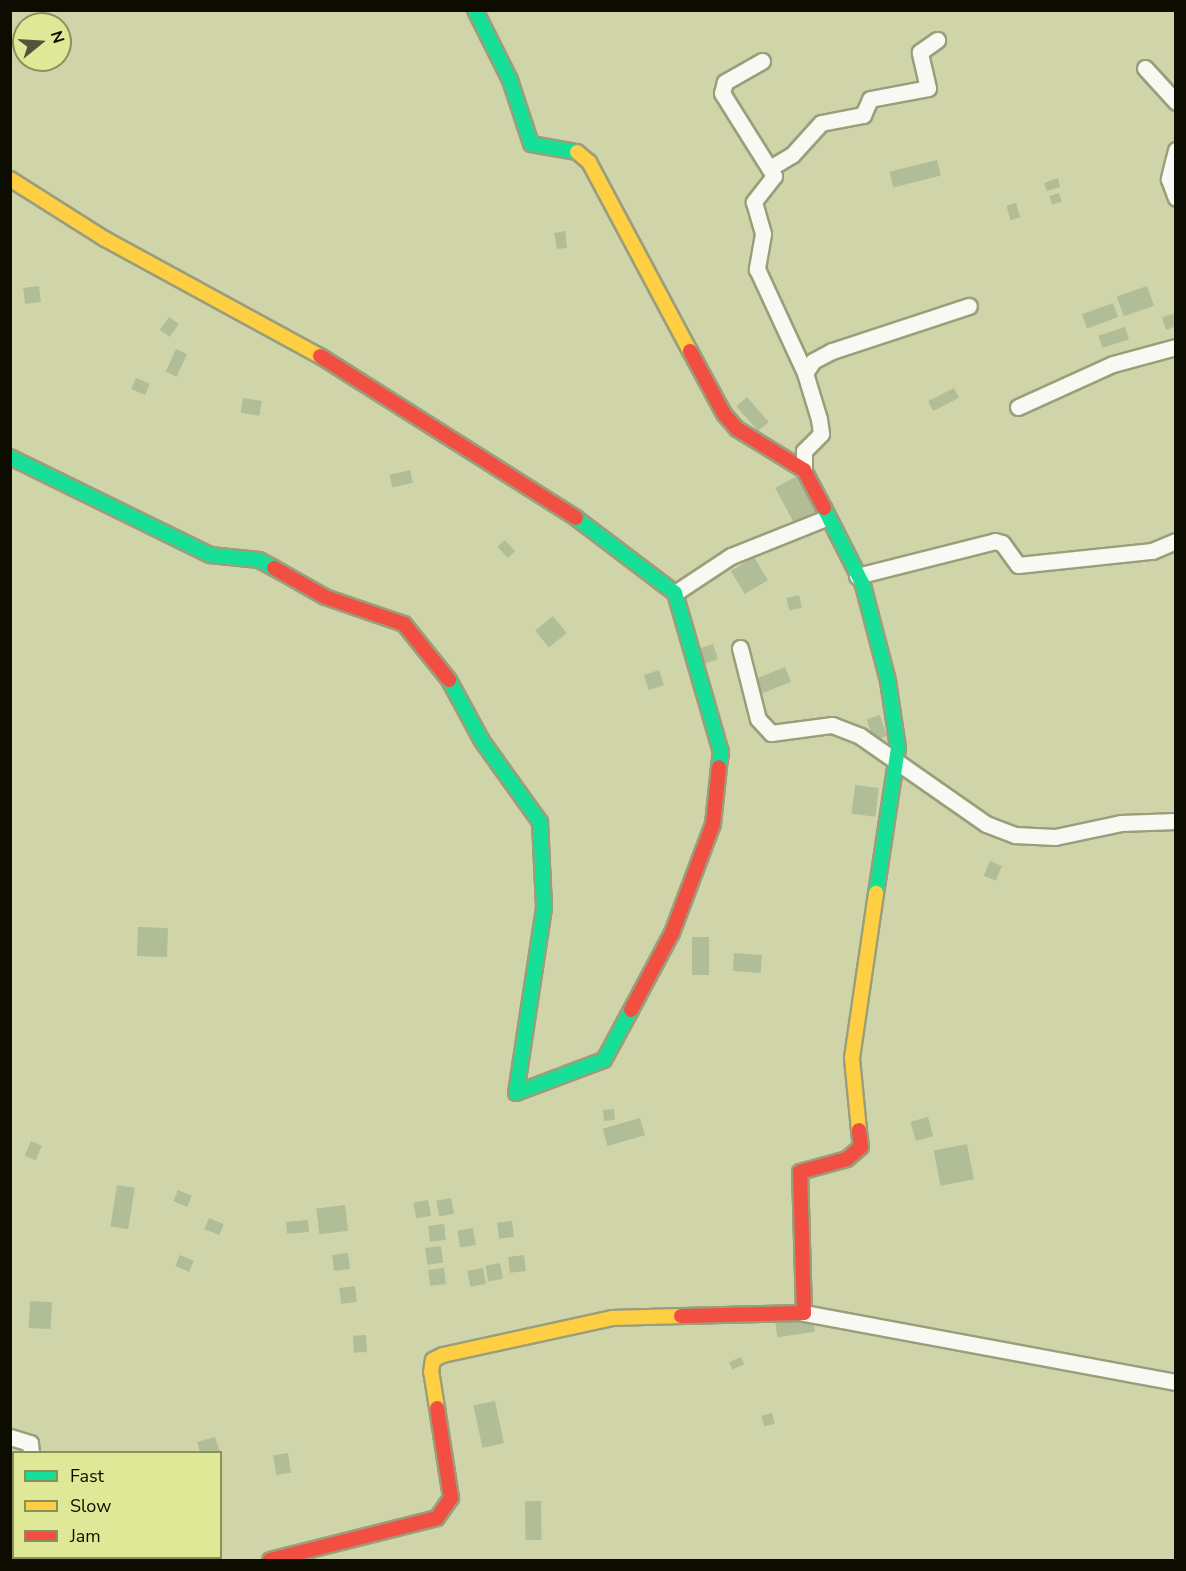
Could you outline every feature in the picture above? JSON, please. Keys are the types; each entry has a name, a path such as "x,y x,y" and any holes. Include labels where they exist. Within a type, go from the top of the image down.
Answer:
{"street":[{"path":"475,10 510,80 531,144 573,148 589,162 724,414 737,429 804,470"},
{"path":"770,168 792,155 821,123 863,115 876,97 928,88 920,52 937,40"},
{"path":"762,61 725,82 722,93 739,128 770,168 771,182 754,202 763,234 757,269 805,373 820,434 804,451 804,470 826,518 858,576 888,681 896,764 852,1058 861,1147 847,1159 800,1172 804,1313"},
{"path":"1145,68 1176,102"},
{"path":"1176,150 1169,179 1176,198"},
{"path":"10,179 105,239 344,369 552,500 675,593 721,752 712,824 672,933 604,1060 516,1094 544,908 540,822 482,741 450,681 404,624 326,597 259,560 210,555 80,486 10,458"},
{"path":"805,373 813,361 832,351 969,306"},
{"path":"1018,407 1113,364 1176,347"},
{"path":"675,593 731,556 826,518"},
{"path":"858,576 995,541 1002,543 1018,565 1152,550 1176,541"},
{"path":"740,648 758,719 771,733 832,725 861,736 896,764 986,824 1015,835 1055,837 1121,823 1176,821"},
{"path":"270,1560 437,1518 447,1506 452,1498 431,1372 433,1360 442,1355 612,1318 804,1313 1176,1382"},
{"path":"10,1437 30,1443 31,1451"}],"building":[{"path":"937,160 941,176 893,187 889,172"},
{"path":"1058,178 1060,187 1047,191 1044,183"},
{"path":"1059,193 1062,202 1052,205 1049,196"},
{"path":"1016,203 1020,217 1011,220 1006,206"},
{"path":"565,231 567,248 557,249 554,233"},
{"path":"39,286 41,302 25,304 23,288"},
{"path":"1147,286 1154,306 1124,316 1117,296"},
{"path":"1113,303 1118,317 1087,328 1082,314"},
{"path":"1176,313 1176,326 1166,330 1162,317"},
{"path":"169,317 179,324 170,337 160,330"},
{"path":"1125,327 1129,339 1102,348 1098,336"},
{"path":"176,349 187,354 177,377 166,372"},
{"path":"136,378 150,384 145,395 131,389"},
{"path":"954,388 959,398 933,411 928,401"},
{"path":"747,397 769,422 758,431 736,406"},
{"path":"243,398 262,401 259,416 241,413"},
{"path":"410,470 413,483 392,487 390,475"},
{"path":"799,475 818,510 794,523 775,488"},
{"path":"505,540 515,551 508,558 498,547"},
{"path":"754,557 768,580 745,594 731,571"},
{"path":"799,595 802,608 789,611 786,598"},
{"path":"553,616 567,633 549,648 535,630"},
{"path":"713,644 718,659 703,664 698,649"},
{"path":"785,667 791,682 761,694 755,679"},
{"path":"659,670 664,685 649,690 644,675"},
{"path":"880,715 887,736 873,740 867,719"},
{"path":"855,785 879,788 875,817 851,814"},
{"path":"990,861 1002,866 996,881 984,876"},
{"path":"138,927 168,928 167,957 137,956"},
{"path":"692,937 709,937 709,975 692,975"},
{"path":"734,953 762,955 761,973 733,971"},
{"path":"614,1109 615,1120 604,1121 603,1110"},
{"path":"928,1117 933,1136 916,1141 911,1122"},
{"path":"640,1118 645,1135 607,1146 603,1129"},
{"path":"31,1141 42,1146 35,1160 24,1156"},
{"path":"967,1144 974,1179 940,1186 934,1150"},
{"path":"117,1185 135,1188 128,1229 110,1226"},
{"path":"178,1190 192,1196 187,1207 173,1201"},
{"path":"451,1198 454,1214 439,1217 436,1201"},
{"path":"428,1200 431,1216 416,1219 413,1203"},
{"path":"345,1205 348,1231 319,1234 316,1209"},
{"path":"209,1218 224,1224 219,1235 205,1229"},
{"path":"308,1220 309,1232 287,1234 286,1222"},
{"path":"512,1221 514,1237 499,1239 497,1223"},
{"path":"444,1224 446,1240 430,1242 428,1226"},
{"path":"473,1228 476,1245 460,1248 457,1231"},
{"path":"441,1246 443,1263 427,1265 425,1248"},
{"path":"348,1253 350,1269 334,1271 332,1255"},
{"path":"180,1255 194,1261 189,1272 175,1266"},
{"path":"524,1255 526,1271 510,1273 508,1257"},
{"path":"500,1263 503,1279 488,1282 485,1266"},
{"path":"444,1268 446,1284 430,1286 428,1270"},
{"path":"483,1268 486,1284 470,1287 467,1271"},
{"path":"355,1286 357,1302 341,1304 339,1288"},
{"path":"30,1301 52,1302 51,1329 29,1328"},
{"path":"813,1318 815,1332 777,1337 775,1323"},
{"path":"366,1335 367,1352 354,1353 353,1336"},
{"path":"741,1357 744,1364 732,1369 729,1362"},
{"path":"495,1401 504,1443 482,1448 473,1406"},
{"path":"772,1413 775,1424 764,1426 761,1416"},
{"path":"215,1437 220,1451 200,1451 197,1442"},
{"path":"288,1453 291,1473 276,1475 273,1455"},
{"path":"525,1501 541,1501 542,1540 526,1540"}],"traffic: fast":[{"path":"475,10 510,80 531,144 577,152"},
{"path":"10,457 210,555 259,560 274,568"},
{"path":"824,508 863,585 888,681 898,748 876,893"},
{"path":"576,518 675,593 721,752 719,767"},
{"path":"449,680 482,741 540,822 544,908 516,1093 604,1060 631,1010"}],"traffic: slow":[{"path":"577,152 589,162 690,351"},
{"path":"10,179 105,239 320,356"},
{"path":"859,1130 852,1058 876,893"},
{"path":"437,1408 431,1372 433,1360 443,1355 612,1318 681,1316"}],"traffic: jam":[{"path":"690,351 724,414 737,429 804,470 824,508"},
{"path":"320,356 576,518"},
{"path":"274,568 325,597 404,624 449,680"},
{"path":"631,1010 672,933 713,824 719,767"},
{"path":"681,1316 804,1313 800,1172 847,1159 861,1147 859,1130"},
{"path":"270,1560 437,1518 451,1498 437,1408"}]}
